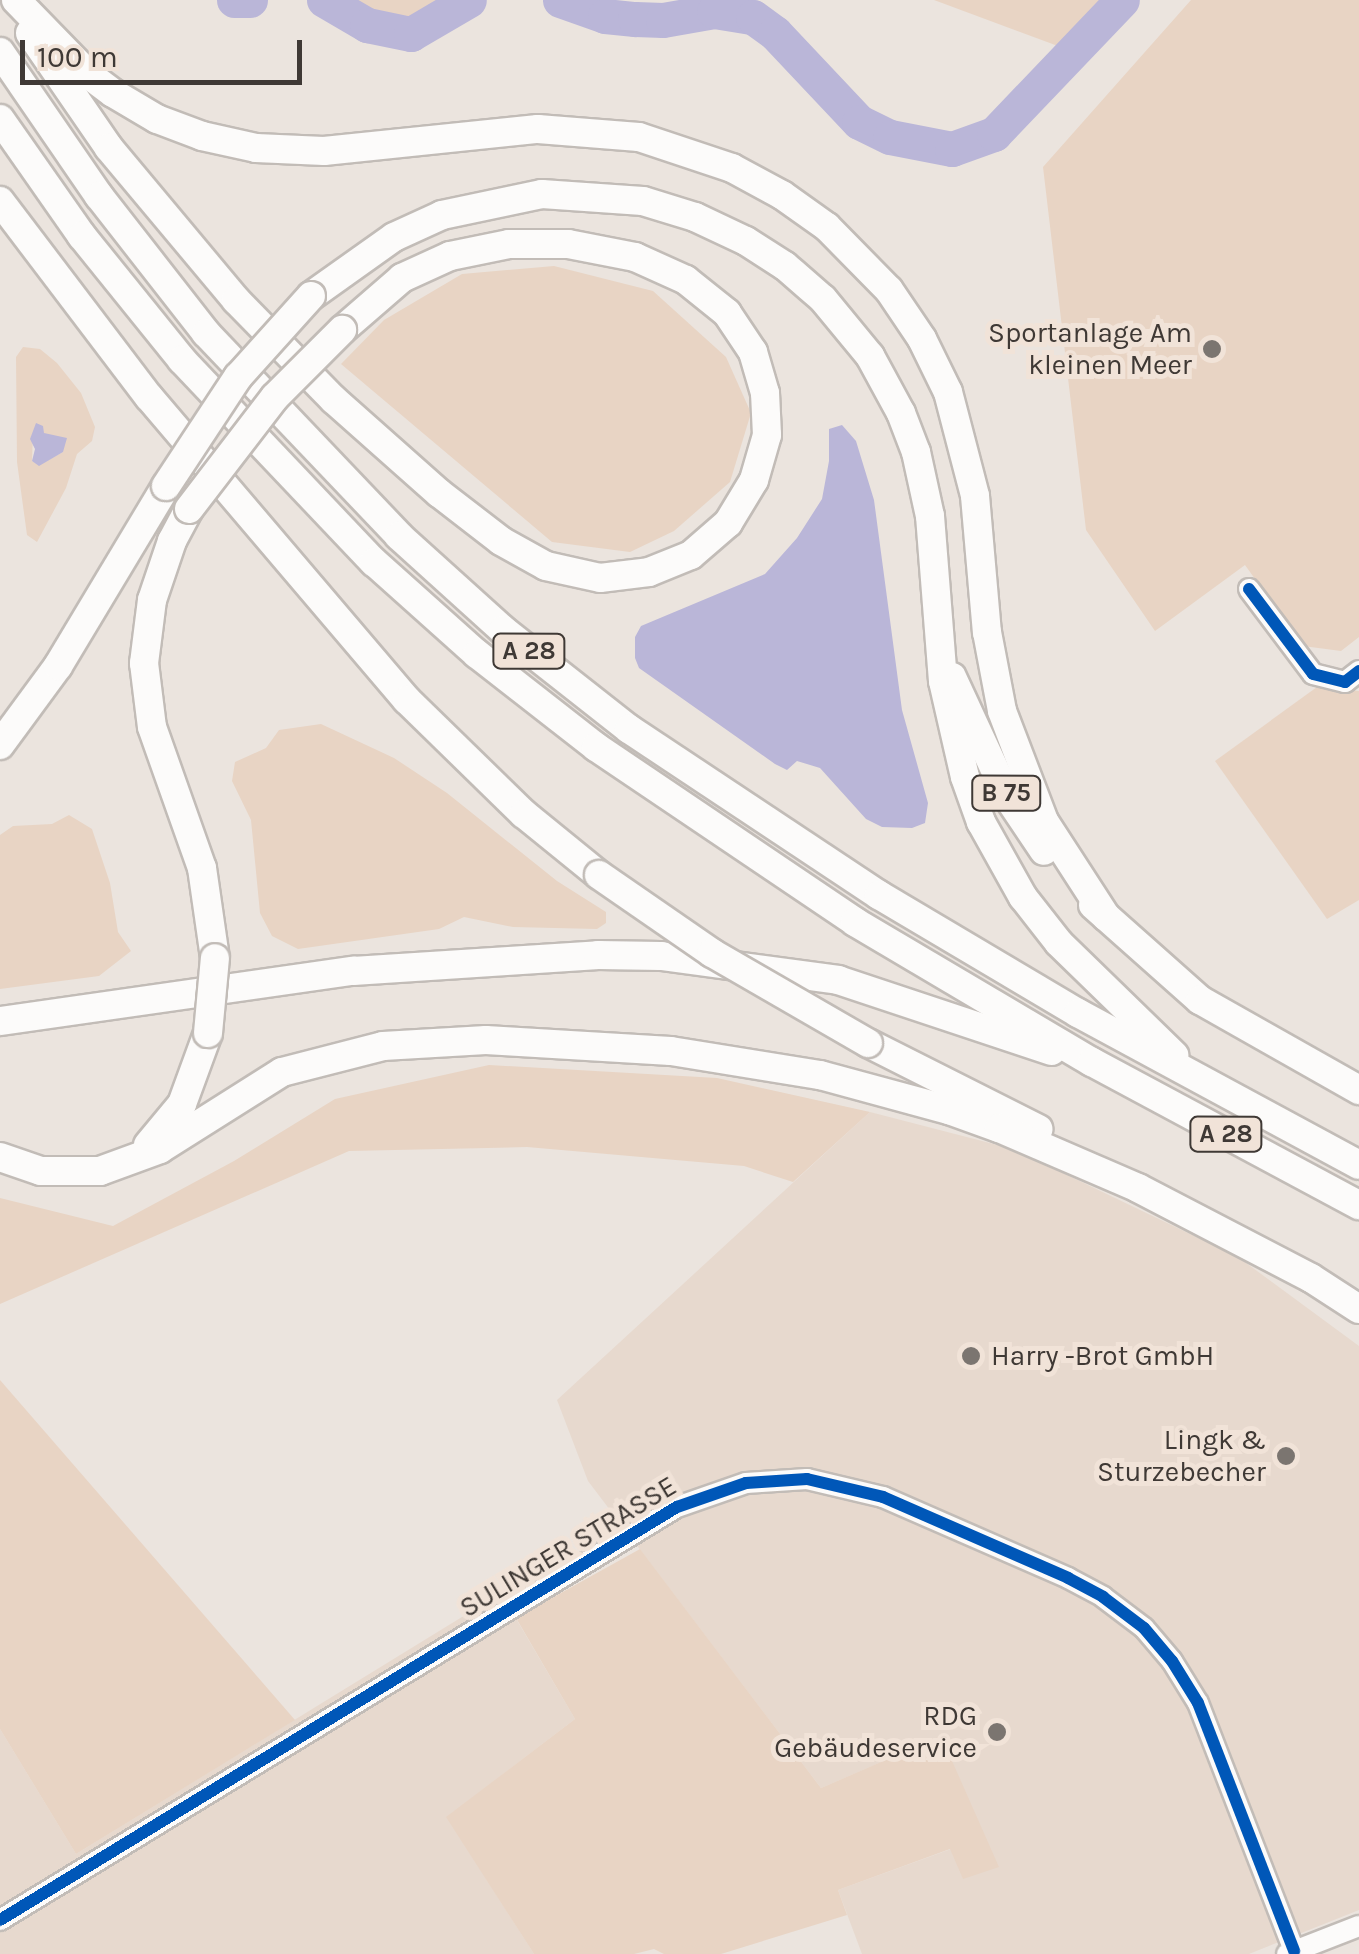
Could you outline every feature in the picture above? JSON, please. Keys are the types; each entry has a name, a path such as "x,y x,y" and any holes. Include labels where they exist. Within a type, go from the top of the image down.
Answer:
{"highway":[{"path":"13,0 109,148 236,300 333,398 439,493 502,541 546,566 600,578 649,572 691,555 728,523 754,480 767,435 765,393 753,352 726,313 686,280 635,257 568,244 509,244 450,256 402,278 342,330 275,397 189,509 172,541 152,600 144,663 152,727 202,868 216,958 208,1033 194,1084 170,1124 118,1166"},
{"path":"13,0 113,93 157,119 202,136 256,148 324,150 538,129 624,134 668,144 732,168 818,219 889,290 922,338 948,392 975,496 986,632 1002,711 1050,834 1106,918 1200,1000 1359,1090"},
{"name":"A 28","path":"0,52 100,196 206,333 398,536 503,630 630,729 750,813 879,895 1204,1083 1359,1165"},
{"name":"A 28","path":"0,118 82,236 182,360 374,562 476,654 596,748 720,835 855,922 1092,1062 1359,1206"},
{"path":"0,745 58,666 166,486 238,377 311,296 351,264 426,222 491,202 542,194 643,201 695,217 746,241 785,266 841,319 870,356 901,412 916,452 930,516 939,648 964,777 981,822 1023,897 1087,973 1204,1083"},
{"path":"0,200 162,412 407,700 461,757 599,875 712,953 868,1043 1008,1111 1138,1188"},
{"name":"B 75","path":"939,648 1026,828 1106,918"},
{"path":"0,1021 352,971 598,955 661,956 838,980 902,998 992,1034 1092,1062"},
{"path":"0,1157 61,1173 118,1166 160,1149 250,1089 309,1063 383,1046 502,1041 671,1051 820,1075 950,1110 1069,1156 1138,1188 1312,1278 1359,1309"}],"street":[{"path":"1250,590 1314,674 1345,682 1359,672"},
{"name":"SULINGER STRASSE","path":"0,1920 677,1507 746,1483 807,1479 883,1496 988,1542 1087,1587 1144,1628 1172,1661 1198,1703 1290,1953"},
{"path":"1290,1953 1359,1926"}],"shaded area":[{"path":"339,0 459,0 406,25 385,23"},
{"path":"934,0 1110,0 1066,49"},
{"name":"Sportanlage Am kleinen Meer","path":"1191,0 1359,0 1359,637 1341,651 1303,646 1245,565 1155,631 1086,530 1043,167"},
{"path":"554,266 653,291 726,357 751,413 730,482 674,531 630,552 552,542 341,364 384,320 462,274"},
{"path":"23,347 40,349 57,363 81,393 95,427 92,441 77,454 66,488 37,542 27,535 17,462 16,357","holes":["33,433 55,437 63,452 39,465 32,461"]},
{"path":"36,423 43,426 44,433 67,438 63,452 39,466 32,461 35,449 30,439"},
{"path":"842,425 856,441 874,500 902,710 928,803 925,823 912,828 882,827 866,819 820,768 797,761 787,770 775,764 639,668 635,658 635,637 641,626 765,574 797,538 822,499 829,461 829,429"},
{"path":"1317,687 1359,691 1359,900 1327,919 1215,761"},
{"path":"321,724 394,758 447,793 557,881 606,912 606,923 597,929 513,927 464,917 439,929 298,949 272,936 260,913 251,820 232,781 235,762 266,748 279,730"},
{"path":"69,815 92,829 110,883 118,932 131,951 99,976 0,989 0,835 13,826 52,824"},
{"path":"489,1065 717,1078 870,1112 793,1182 744,1166 527,1147 349,1151 0,1304 0,1198 113,1226 234,1161 335,1099"},
{"path":"870,1112 1013,1149 1238,1257 1359,1346 1359,1910 1249,1954 862,1954 838,1890 951,1849 942,1736 821,1788 588,1481 557,1400"},
{"path":"0,1380 295,1720 76,1854 0,1729"},
{"path":"640,1549 821,1788 941,1736 999,1867 963,1879 950,1849 838,1890 847,1915 721,1954 664,1954 654,1949 634,1954 534,1954 446,1817 575,1719 516,1618"},
{"path":"501,1593 575,1719 447,1817 534,1954 0,1954 0,1729 76,1854"}],"waterway":[{"path":"234,0 250,0"},
{"path":"324,0 367,25 411,34 469,0"},
{"path":"560,0 605,16 635,19 663,20 714,11 753,17 775,33 859,122 890,137 952,149 994,134 1122,0"}],"cycle path":[{"path":"1249,589 1313,674 1345,682 1359,671"},
{"path":"0,1920 677,1507 746,1483 807,1479 883,1497 1068,1578 1103,1597 1144,1628 1172,1661 1198,1703 1294,1951"}],"place":[{"name":"Sportanlage Am kleinen Meer","path":"1212,349"},
{"name":"Harry -Brot GmbH","path":"971,1356"},
{"name":"Lingk & Sturzebecher","path":"1286,1456"},
{"name":"RDG Gebäudeservice","path":"997,1732"}]}
